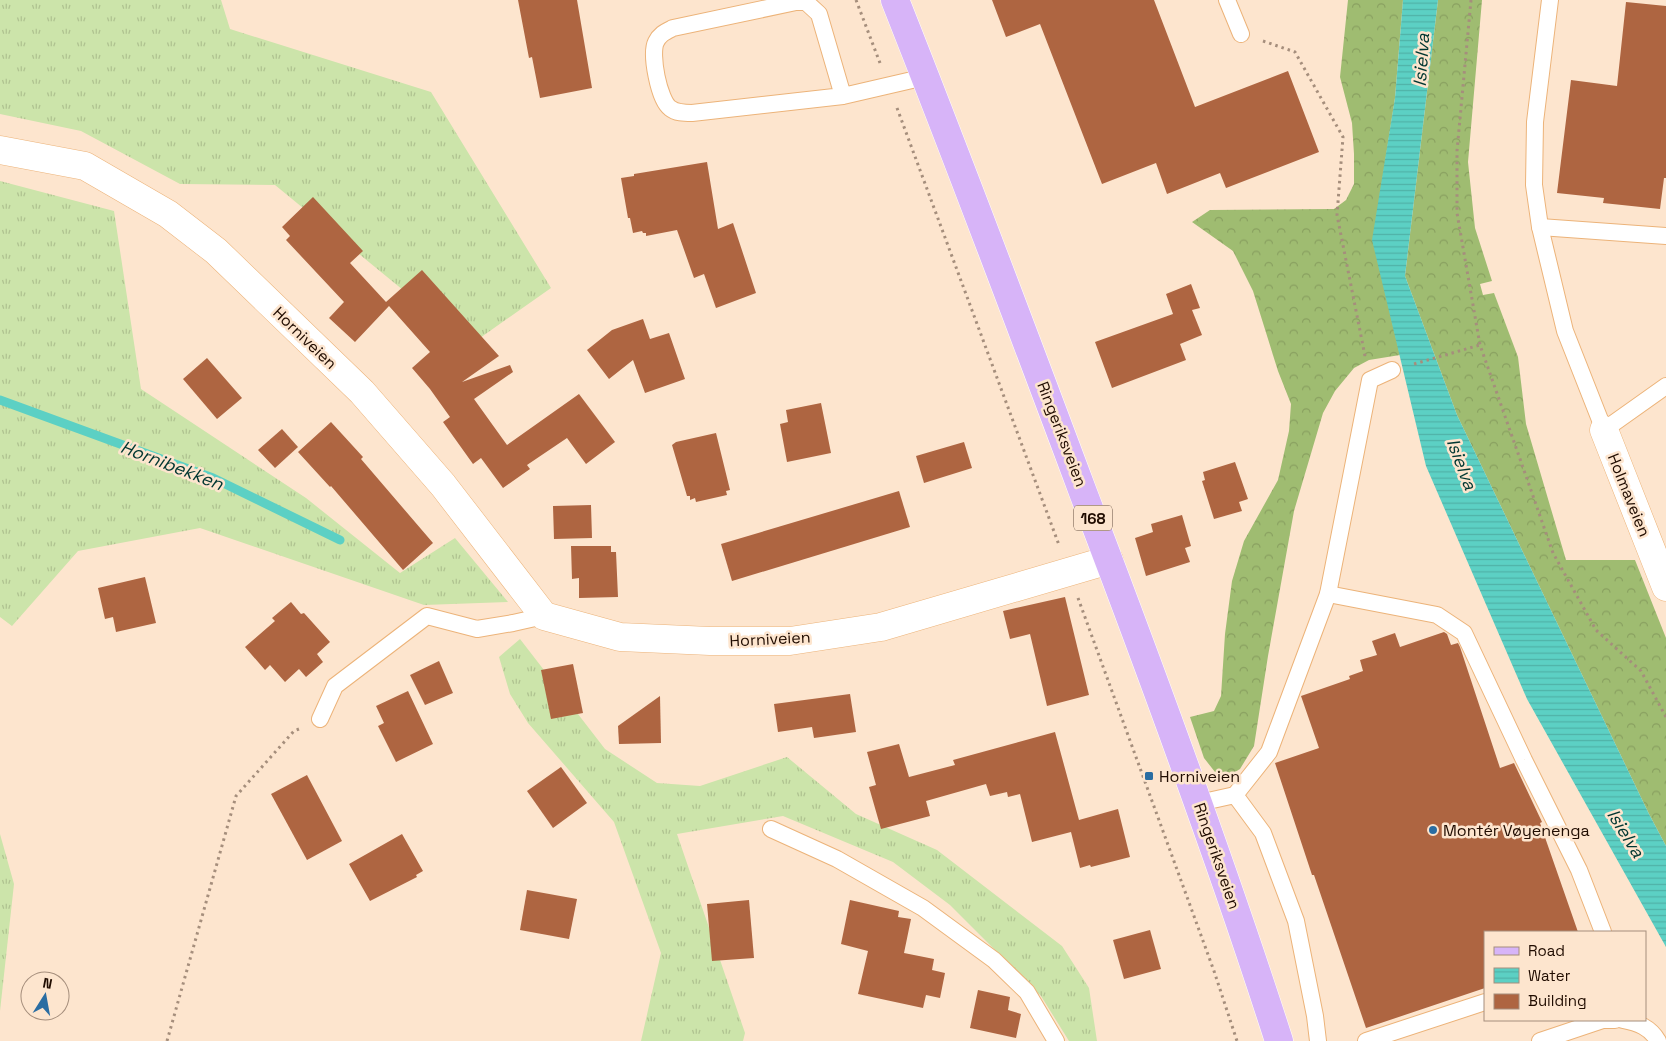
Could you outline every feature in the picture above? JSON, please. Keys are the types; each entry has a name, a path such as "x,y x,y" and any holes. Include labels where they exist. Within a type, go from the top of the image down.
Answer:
{"main road":[{"name":"Ringeriksveien","path":"895,0 1109,560 1199,803 1279,1041"}],"street":[{"name":"Horniveien","path":"0,150 85,166 168,214 216,251 362,392 443,485 544,616 620,637 710,641 790,641 881,627 1109,560"},
{"name":"Holmaveien","path":"1604,430 1666,587"}],"lane":[{"path":"1226,0 1241,34"},
{"path":"1550,0 1535,122 1534,184 1540,227 1565,331 1604,430 1666,386"},
{"path":"843,96 819,14 806,2 796,2 673,28 660,34 654,44 653,55 662,99 669,108 678,113 843,96 925,77"},
{"path":"1540,227 1666,236"},
{"path":"1199,803 1236,795 1269,752 1328,594 1370,380 1392,370"},
{"path":"1328,594 1437,615 1464,633 1579,870 1604,931"},
{"name":"Horniveien","path":"320,719 335,686 428,616 477,630 544,616"},
{"path":"1236,795 1263,833 1296,921 1315,1016 1318,1041"},
{"path":"771,829 837,859 923,908 994,960 1027,992 1056,1041"},
{"path":"1366,1041 1484,1002"},
{"path":"1540,1041 1600,1021"},
{"path":"1628,1021 1638,1023 1653,1032 1658,1041"}],"path":[{"path":"856,0 1069,572 1214,971 1237,1041"},
{"path":"1471,0 1457,151 1457,213 1480,345 1553,553 1596,630 1641,671 1666,717"},
{"path":"1241,34 1295,52 1343,136 1337,215 1370,380"},
{"path":"1392,370 1480,345"},
{"path":"167,1041 236,796 294,732 320,719"}],"green space":[{"path":"0,0 221,0 230,29 431,92 551,288 470,345 275,185 180,184 81,131 0,114"},
{"path":"1348,0 1403,0 1395,98 1373,240 1400,355 1369,360 1354,368 1335,391 1323,413 1294,511 1254,746 1240,769 1230,775 1215,772 1204,758 1190,717 1214,711 1221,696 1225,634 1232,581 1244,541 1278,480 1289,431 1291,404 1278,371 1253,291 1233,251 1192,222 1210,210 1334,209 1346,200 1354,184 1352,123 1340,77"},
{"path":"1438,0 1482,0 1468,162 1475,228 1492,281 1480,284 1483,295 1494,293 1518,357 1526,424 1566,560 1635,560 1666,638 1666,846 1457,415 1405,276"},
{"path":"0,181 114,211 141,389 306,498 400,573 455,538 508,602 424,605 200,528 78,551 12,626 0,617"},
{"path":"520,639 605,749 657,783 700,786 787,757 856,814 937,850 1062,946 1089,988 1097,1041 1069,1041 1041,996 950,905 893,862 783,816 677,834 745,1033 743,1041 641,1041 661,953 614,822 528,723 510,694 499,657"},
{"path":"0,834 14,884 0,1011"}],"water":[{"name":"Isielva","path":"1403,0 1438,0 1405,276 1457,415 1666,846 1666,947 1527,699 1426,466 1372,240 1395,98"}],"building":[{"path":"518,0 577,0 592,88 540,98 532,57 529,58"},
{"path":"992,0 1154,0 1195,107 1288,71 1319,152 1226,188 1220,173 1167,194 1156,163 1102,184 1040,24 1006,37"},
{"path":"1626,2 1666,6 1666,178 1664,178 1660,209 1603,203 1604,198 1557,193 1571,80 1617,86"},
{"path":"707,162 718,229 733,223 756,293 716,308 704,274 694,278 677,230 646,236 646,233 642,231 633,233 630,218 628,218 621,178 634,176 634,174"},
{"path":"313,197 363,251 350,263 386,302 422,270 499,356 462,382 510,365 513,372 474,399 507,445 579,394 615,442 586,464 567,438 527,465 530,469 503,488 481,458 473,464 443,422 450,417 412,368 430,352 389,306 355,342 329,318 344,302 286,240 290,236 282,227"},
{"path":"1191,284 1200,308 1192,310 1202,335 1180,344 1186,360 1112,388 1095,342 1173,314 1166,294"},
{"path":"643,319 650,339 669,333 685,379 645,393 633,360 609,379 587,350 612,330"},
{"path":"207,358 242,398 217,419 183,379"},
{"path":"821,403 831,453 787,462 780,424 788,422 786,410"},
{"path":"331,422 363,457 361,459 433,543 403,570 331,486 298,452"},
{"path":"282,429 298,447 275,468 258,450"},
{"path":"716,433 730,490 726,491 727,495 696,502 695,498 690,500 690,496 687,496 672,445 676,442"},
{"path":"964,442 972,468 924,483 916,456"},
{"path":"1235,462 1248,499 1239,502 1242,511 1214,519 1202,481 1205,480 1203,472"},
{"path":"899,491 910,527 732,581 721,544"},
{"path":"591,505 592,538 554,539 553,506"},
{"path":"1182,515 1191,546 1185,548 1190,562 1146,576 1135,538 1153,532 1151,524"},
{"path":"571,546 611,546 611,552 616,552 618,597 579,598 579,578 572,579"},
{"path":"145,577 156,623 116,632 113,617 105,619 98,588"},
{"path":"1065,597 1089,695 1047,706 1030,634 1010,639 1003,611"},
{"path":"291,602 301,614 304,613 330,642 317,654 323,662 306,677 299,669 285,682 270,665 265,670 245,647 275,621 272,618"},
{"path":"1444,632 1447,634 1451,645 1458,643 1500,768 1514,763 1542,822 1540,823 1578,931 1484,931 1484,988 1366,1028 1275,763 1319,748 1301,696 1350,679 1349,676 1363,671 1360,660 1377,655 1372,641 1395,633 1400,647"},
{"path":"439,661 453,693 425,705 410,675"},
{"path":"573,664 583,713 551,719 541,670"},
{"path":"408,691 433,744 396,762 378,726 384,723 376,706"},
{"path":"850,694 856,732 814,738 812,727 778,732 774,704"},
{"path":"660,696 661,743 619,744 618,726"},
{"path":"1055,732 1079,820 1118,809 1130,857 1080,868 1071,832 1032,842 1020,794 1008,797 1007,792 990,796 986,784 926,801 930,816 881,829 869,787 876,785 867,752 899,744 909,777 955,765 953,760"},
{"path":"561,767 587,803 553,828 527,791"},
{"path":"307,775 342,841 307,860 271,794"},
{"path":"402,834 423,871 416,875 417,877 370,901 349,864"},
{"path":"527,890 577,899 569,939 520,930"},
{"path":"749,900 754,958 712,961 707,904"},
{"path":"850,900 899,911 898,917 911,919 904,953 934,959 932,970 945,973 940,998 926,995 923,1008 858,994 868,951 841,944"},
{"path":"1150,930 1161,969 1124,979 1113,940"},
{"path":"978,990 1010,997 1008,1010 1021,1014 1016,1038 970,1028"}],"waterway":[{"name":"Hornibekken","path":"0,400 213,478 340,540"}],"place":[{"name":"Horniveien","path":"1149,776"},
{"name":"Montér Vøyenenga","path":"1433,830"}]}
